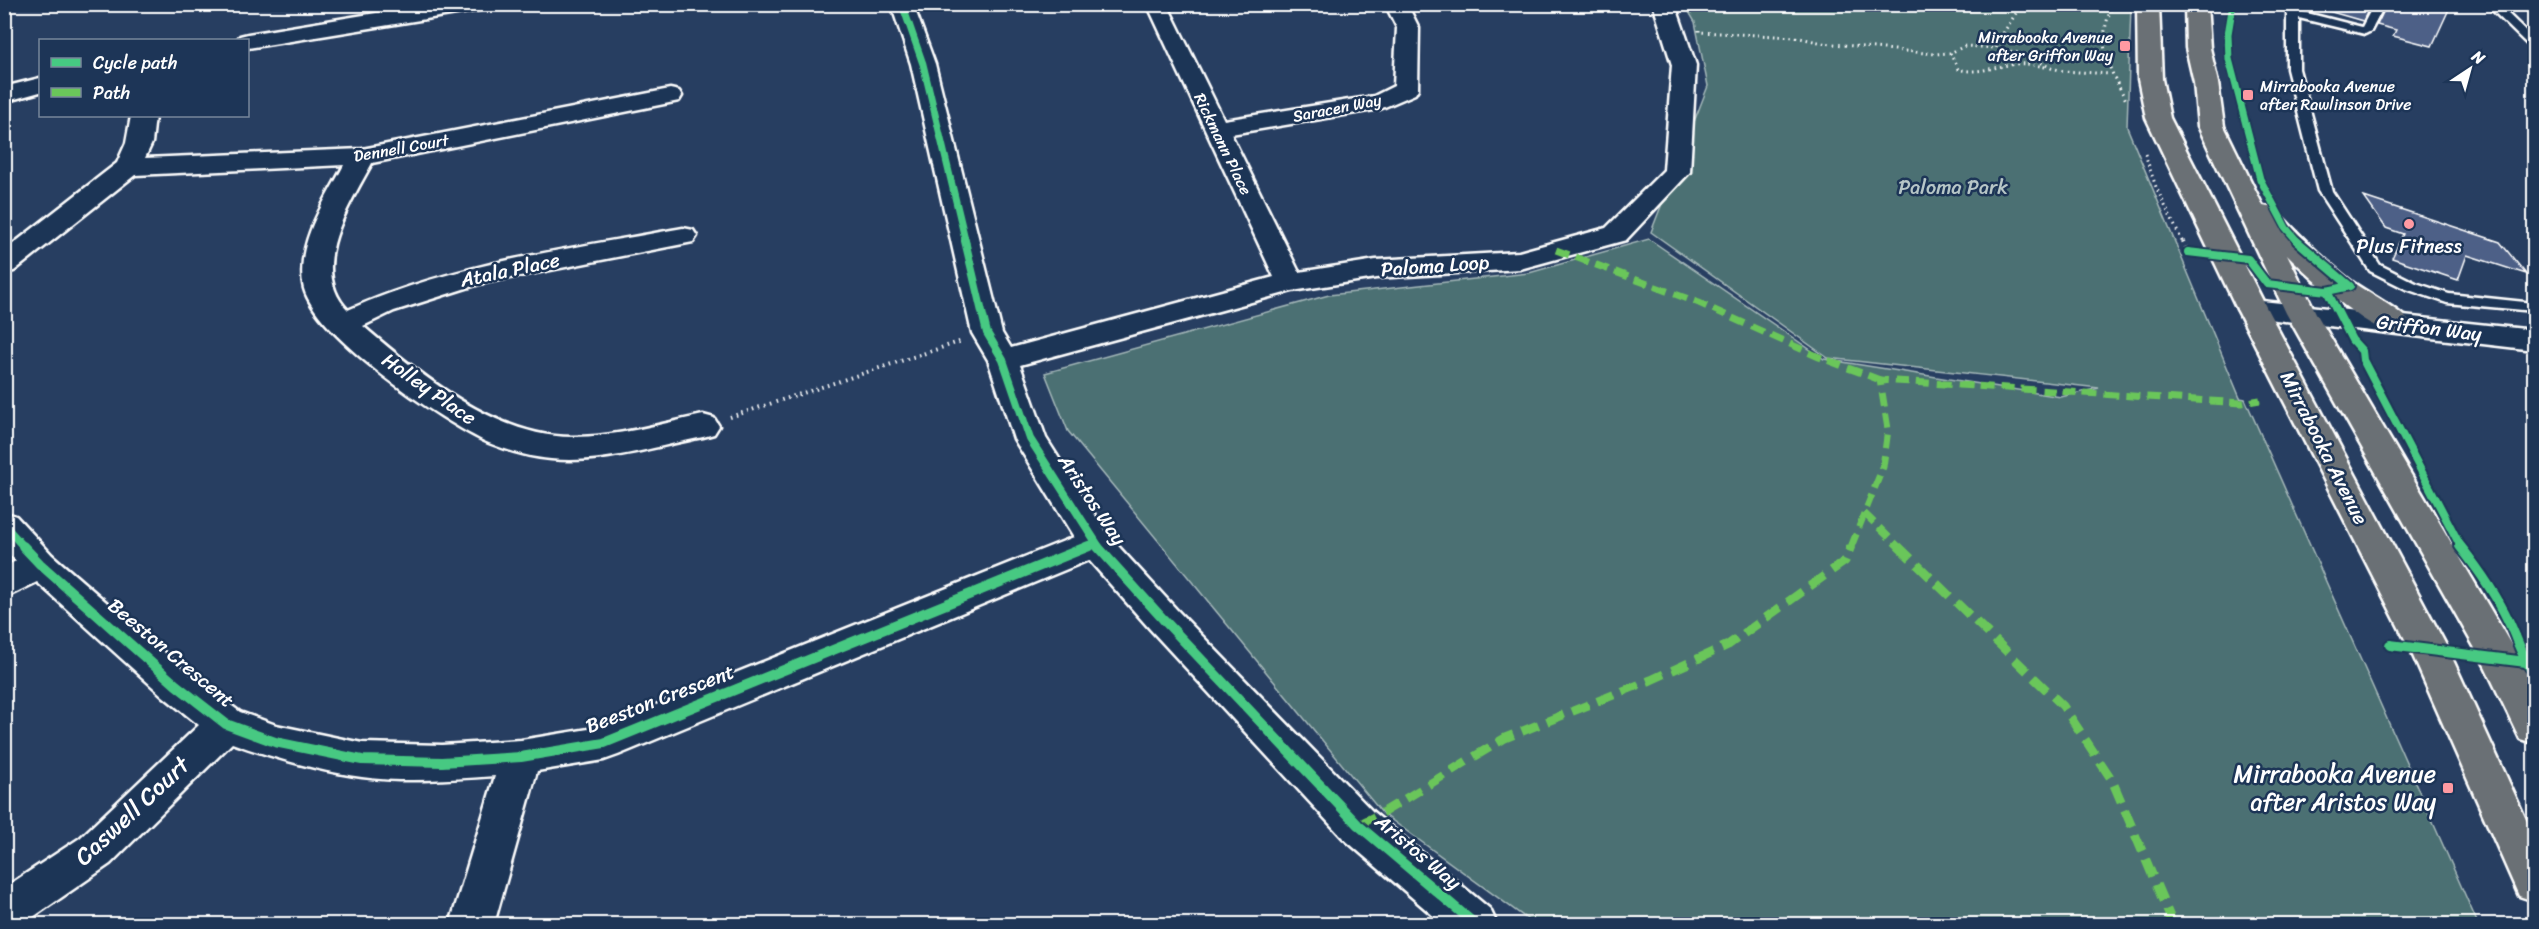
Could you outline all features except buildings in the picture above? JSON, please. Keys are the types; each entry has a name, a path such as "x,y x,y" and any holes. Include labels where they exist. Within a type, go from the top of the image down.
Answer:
{"main road":[{"name":"Mirrabooka Avenue","path":"2148,4 2150,79 2158,118 2257,320 2429,650 2535,882"},
{"path":"2196,4 2198,48 2206,83 2211,126 2308,325 2500,659 2535,727"},
{"path":"2239,185 2277,229 2305,255 2368,308 2396,324"}],"street":[{"path":"249,41 475,4"},
{"name":"Aristos Way","path":"902,4 923,64 995,347 1030,439 1095,543 1163,620 1358,825 1475,924"},
{"name":"Saracen Way","path":"1216,129 1380,102 1406,89 1408,28 1396,4"},
{"name":"Paloma Loop","path":"995,347 1290,282 1376,269 1520,260 1616,234 1677,172 1684,65 1664,4"},
{"name":"Rickmann Place","path":"1157,6 1290,282"},
{"path":"4,95 39,85"},
{"name":"Dennell Court","path":"128,167 362,157 670,96"},
{"path":"4,265 128,167 139,143 143,117"},
{"name":"Holley Place","path":"362,157 326,228 316,267 320,292 342,324 438,398 479,425 519,442 559,448 597,447 703,426"},
{"name":"Atala Place","path":"342,324 406,297 474,276 683,236"},
{"name":"Griffon Way","path":"2257,320 2535,355"},
{"name":"Griffon Way","path":"2308,325 2396,324 2535,340"},
{"name":"Beeston Crescent","path":"4,525 40,564 176,686 226,724 275,742 362,760 442,762 521,757 604,743 1095,543"},
{"path":"4,584 40,564"},
{"name":"Caswell Court","path":"4,913 95,851 226,724"},
{"path":"472,924 521,757"}],"lane":[{"path":"2380,4 2366,31 2294,9 2293,69 2325,191 2375,268 2410,286 2447,298 2535,307"},
{"path":"2454,4 2460,4"},
{"path":"2491,4 2535,45"}],"path":[{"path":"1996,48 1996,42 2010,25 2022,4"},
{"path":"1699,32 1795,37 1823,43 1950,53 1956,48 1970,46 1996,48 2027,55 2051,68"},
{"path":"1950,53 1958,69 1966,72 1988,72 2016,64 2064,71 2110,74"},
{"path":"2188,252 2226,256"},
{"path":"703,426 995,347"}],"green space":[{"name":"Paloma Park","path":"1685,5 2131,5 2127,127 2240,398 2245,399 2478,924 1534,924 1382,813 1068,431 1045,373 1329,295 1529,273 1649,239 1824,359 2061,397 2099,388 1828,358 1651,232 1708,86 1695,22"}],"marked path":[{"path":"1556,250 1699,303 1819,357 1880,380"},
{"path":"1358,825 1382,813 1505,738 1651,680 1728,645 1845,561 1883,467 1888,429 1880,380 2242,403 2260,400"},
{"path":"1864,513 2063,706 2112,780 2173,924"}],"cycle path":[{"path":"902,4 923,64 987,333 1003,360 1030,439 1095,543 1163,619 1358,825 1475,924"},
{"path":"2233,4 2228,34 2229,59 2260,179 2286,228 2304,249 2350,286 2327,291 2352,340 2362,351 2363,360 2459,544 2488,581 2510,623 2522,657 2534,673"},
{"path":"2188,252 2248,259 2267,284 2327,291"},
{"path":"4,525 40,564 176,685 226,724 275,742 362,760 442,762 521,757 604,743 1095,543"},
{"path":"2390,645 2526,662"}],"place":[{"name":"Mirrabooka Avenue after Griffon Way","path":"2125,46"},
{"name":"Mirrabooka Avenue after Rawlinson Drive","path":"2248,95"},
{"name":"Plus Fitness","path":"2409,224"},
{"name":"Mirrabooka Avenue after Aristos Way","path":"2448,788"}]}
